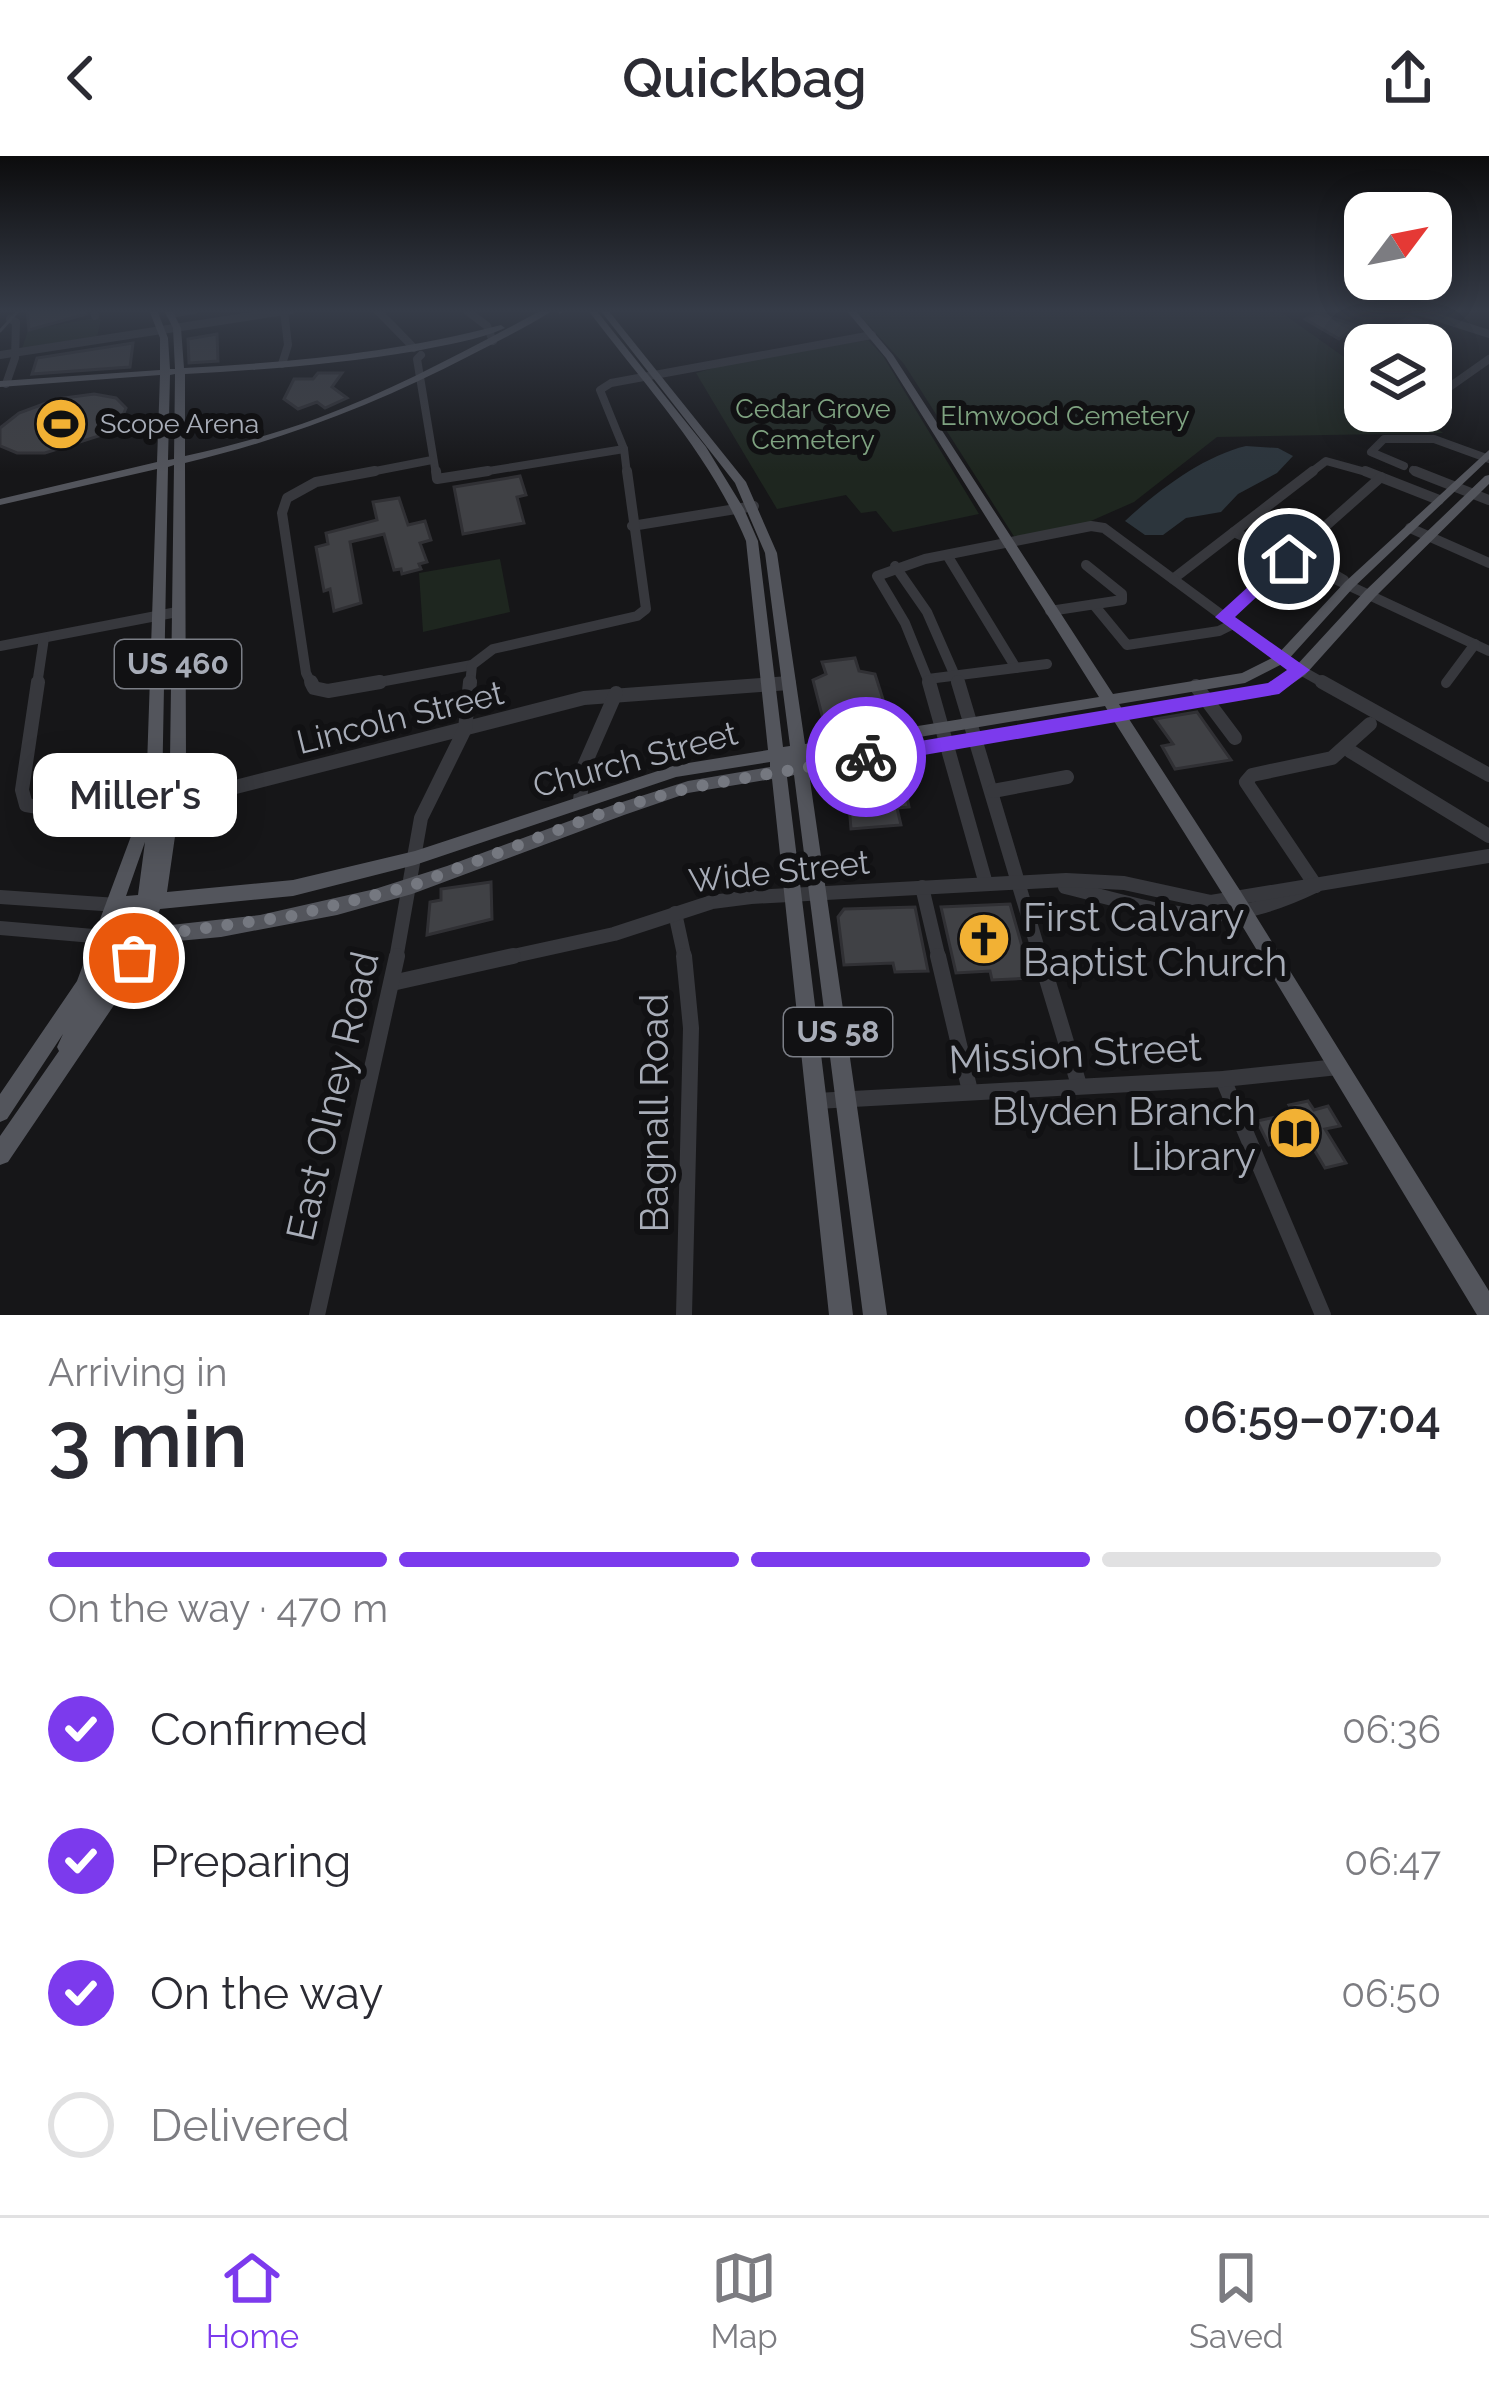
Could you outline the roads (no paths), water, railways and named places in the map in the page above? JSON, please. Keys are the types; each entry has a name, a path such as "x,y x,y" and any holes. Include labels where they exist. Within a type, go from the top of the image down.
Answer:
{"main road":[{"path":"159,469 165,364"},
{"path":"176,465 180,364"},
{"path":"3,384 281,364"},
{"path":"419,383 451,364"},
{"path":"0,502 289,439 457,364"},
{"name":"US 58","path":"639,364 698,436 747,507 771,553 789,683 793,894 841,1315"},
{"path":"891,364 1121,716 1489,1313"},
{"name":"Church Street","path":"110,937 143,937 291,916 411,886 604,802 688,788 790,760 1245,678 1281,658 1349,585 1487,457"},
{"name":"US 460","path":"117,905 151,806 158,765 176,465"},
{"path":"0,512 159,469"},
{"name":"US 460","path":"150,905 178,760 159,469"},
{"name":"Church Street","path":"974,730 1121,716 1273,689 1300,670 1489,478"},
{"name":"US 58","path":"747,507 771,685 821,892 875,1315"},
{"path":"768,657 786,656"},
{"name":"Church Street","path":"117,905 282,890 415,858 580,800 604,802"},
{"path":"0,1154 108,1002 143,937 155,832 151,806"},
{"path":"58,1075 67,1048 99,990 117,905"},
{"path":"0,1112 69,1012 110,937"}],"street":[{"path":"417,364 437,479 623,449"},
{"path":"432,460 316,482 287,498 282,513 306,673 314,688 328,691 472,665 485,652 637,616 646,609 623,449 602,399 604,386 718,364"},
{"path":"1452,385 1482,364"},
{"path":"1487,457 1429,438 1384,439 1370,452 1489,500"},
{"path":"1174,579 1322,463 1335,460 1439,500"},
{"path":"1094,605 1127,645 1220,631 1292,556 1381,477"},
{"path":"632,526 747,507"},
{"path":"986,884 928,679 905,623 878,580 879,572 895,566 1091,526 1110,531 1281,658 1489,775"},
{"path":"1410,528 1489,563"},
{"path":"1237,530 1489,651"},
{"path":"946,555 1016,668"},
{"path":"895,566 928,612 956,676 1078,1085"},
{"path":"1050,611 1123,597 1086,566"},
{"path":"0,646 169,614"},
{"name":"Lincoln Street","path":"44,638 22,790 26,805 80,814 173,803 616,693 789,683"},
{"path":"1445,683 1475,644"},
{"path":"928,679 1047,664"},
{"name":"East Olney Road","path":"317,1315 392,982 426,801 465,729 472,665"},
{"path":"1196,686 1235,738"},
{"path":"580,800 584,766 616,693"},
{"path":"1316,886 1246,782 1252,775 1304,766 1350,751 1370,724"},
{"path":"1350,751 1489,836"},
{"path":"993,791 1067,777"},
{"name":"Wide Street","path":"392,982 614,934 712,902 1037,881 1192,920 1316,886 1489,856"},
{"path":"922,887 970,1091"},
{"name":"Church Street","path":"0,897 117,905"},
{"name":"Bagnall Road","path":"675,913 688,973 691,1028 684,1315"},
{"name":"Church Street","path":"0,928 110,937"},
{"name":"Mission Street","path":"816,1101 1223,1079 1337,1067"},
{"path":"1223,1079 1323,1315"}],"place":[{"name":"Scope Arena","path":"61,424"},
{"name":"First Calvary Baptist Church","path":"984,939"},
{"name":"Miller's","path":"134,958"},
{"name":"Blyden Branch Library","path":"1295,1133"}],"park label":[{"name":"Elmwood Cemetery","path":"1065,416"},
{"name":"Cedar Grove Cemetery","path":"813,424"}]}
